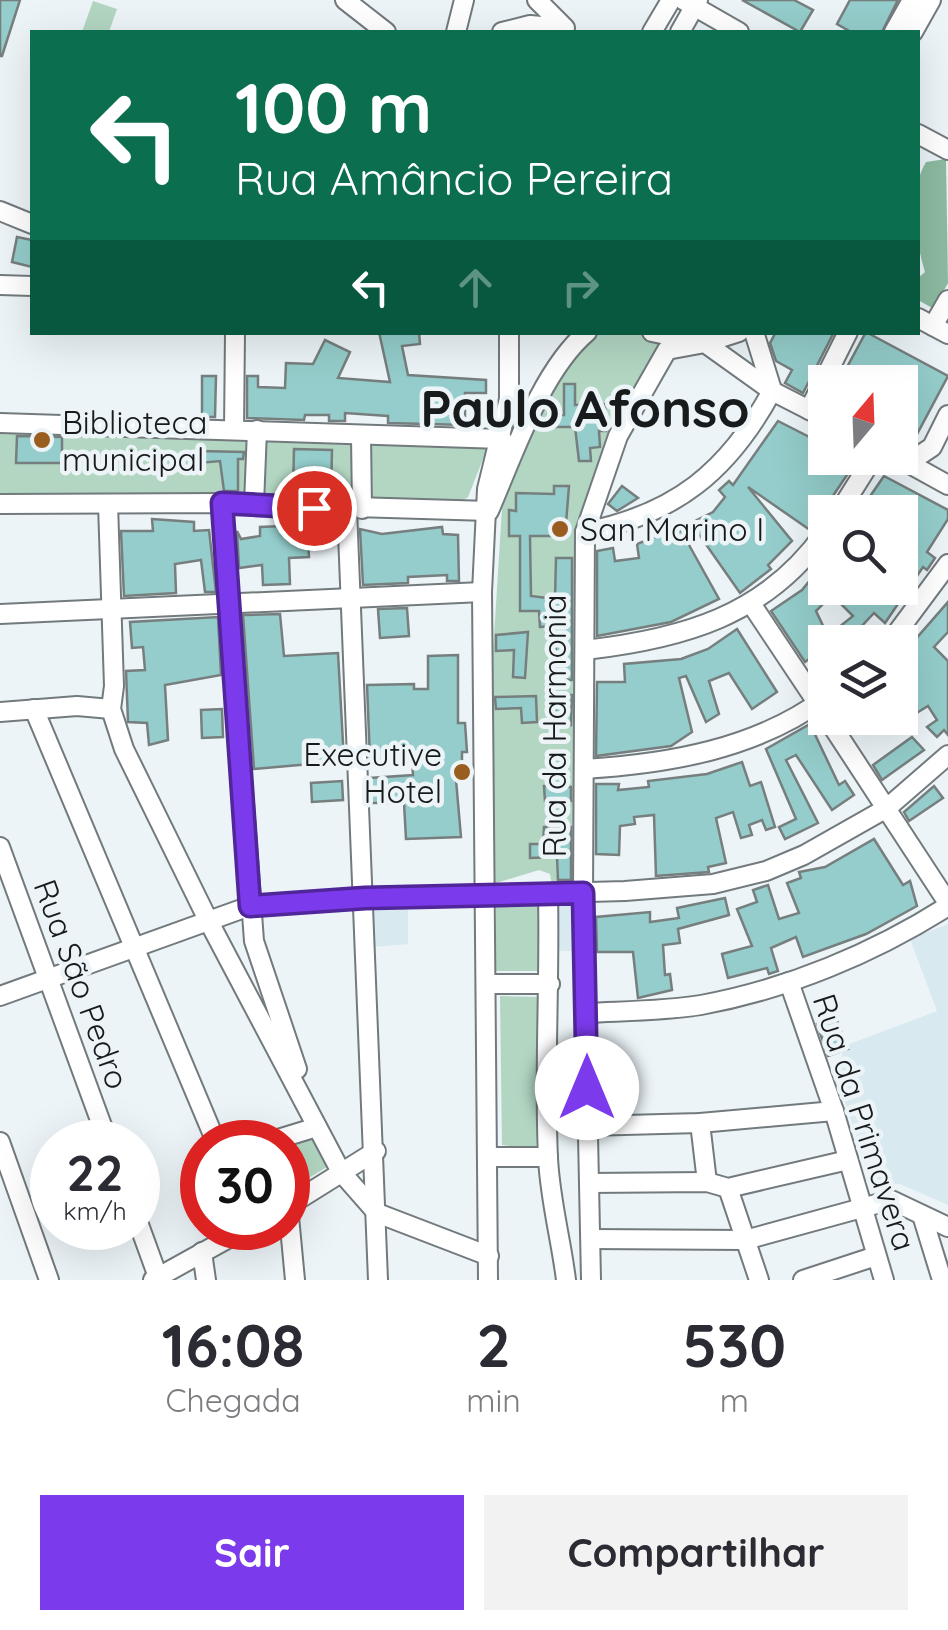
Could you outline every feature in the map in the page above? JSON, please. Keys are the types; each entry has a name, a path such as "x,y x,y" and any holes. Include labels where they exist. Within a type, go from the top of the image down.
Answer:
{"street":[{"path":"345,0 381,29"},
{"path":"456,30 464,0"},
{"path":"537,0 566,30"},
{"path":"653,30 671,0"},
{"path":"895,30 912,0"},
{"path":"914,30 931,0"},
{"path":"681,30 692,2 736,30"},
{"path":"510,30 530,25 566,30"},
{"path":"920,135 948,150"},
{"path":"0,211 30,223"},
{"path":"0,285 30,286"},
{"path":"933,326 948,300"},
{"path":"234,430 235,335"},
{"path":"488,1280 490,1157 482,592 489,511 487,490 509,400 509,335"},
{"path":"561,335 566,354"},
{"path":"489,511 524,428 566,354 584,335"},
{"path":"665,335 705,344 772,391 808,409"},
{"name":"Rua da Harmonia","path":"591,1280 583,893 585,532 604,468 651,370 666,350 730,335"},
{"path":"755,335 772,391"},
{"path":"836,365 847,335"},
{"path":"585,532 630,523 681,498 719,468 772,391"},
{"path":"918,453 932,446 948,414"},
{"path":"0,423 502,439"},
{"path":"254,504 257,430"},
{"path":"361,436 352,596 378,1280"},
{"path":"918,468 948,485"},
{"path":"0,504 222,503 489,511"},
{"path":"222,503 254,941 316,1123"},
{"path":"108,504 111,709 124,749 208,922 341,1172 377,1212 489,1256"},
{"path":"585,650 644,643 752,605 808,553"},
{"path":"903,625 948,564"},
{"path":"0,614 482,592"},
{"path":"752,605 808,685"},
{"path":"34,709 207,1120"},
{"path":"0,712 111,709"},
{"path":"584,769 636,766 716,750 808,715"},
{"path":"586,1013 701,1005 789,982 897,938 948,904 841,735"},
{"path":"0,996 250,906 365,898 583,893 713,884 766,871 804,855 887,808 948,755"},
{"name":"Rua São Pedro","path":"0,846 100,1120"},
{"path":"548,894 548,1157 554,1222 566,1280"},
{"name":"Rua da Primavera","path":"789,982 834,1111 884,1280"},
{"path":"487,984 550,984"},
{"path":"587,1126 700,1123 834,1111"},
{"path":"310,1125 316,1123"},
{"path":"700,1123 707,1182"},
{"path":"0,1142 48,1280"},
{"path":"310,1192 376,1151"},
{"path":"490,1157 548,1157"},
{"path":"590,1184 707,1182 728,1188 848,1160"},
{"path":"728,1188 759,1280"},
{"path":"591,1239 745,1240 891,1200 948,1227"},
{"path":"922,1215 942,1280"},
{"path":"146,1250 155,1279 205,1250"},
{"path":"292,1250 295,1280"},
{"path":"202,1252 206,1280"},
{"path":"802,1280 876,1256"}],"shaded area":[{"path":"555,901 576,901 575,951 554,951"},
{"path":"408,908 408,944 372,947 371,911"},
{"path":"948,924 948,1205 900,1184 872,1183 834,1070 847,1045 937,1011 910,939"}],"green space":[{"path":"93,1 117,9 110,30 83,30"},
{"path":"946,159 948,283 934,309 920,301 920,276 925,272 920,251 920,174 926,162"},
{"path":"594,335 643,335 660,341 599,459 577,534 580,887 552,886 550,874 539,870 493,884 491,684 502,508 527,440 554,386"},
{"path":"0,417 250,439 248,495 0,495"},
{"path":"266,437 358,440 357,505 263,498"},
{"path":"369,440 481,445 487,449 468,497 461,502 368,503"},
{"path":"496,901 541,901 541,971 496,971"},
{"path":"500,996 543,997 536,1149 502,1145"},
{"path":"310,1135 332,1164 310,1177"}],"building":[{"path":"0,0 20,0 2,56 0,56"},
{"path":"742,0 794,0 813,10 801,30"},
{"path":"850,0 898,0 883,30 848,30 837,24"},
{"path":"17,237 30,240 30,266 12,262"},
{"path":"380,335 419,335 420,344 402,346 408,375 486,380 486,393 465,393 465,425 388,423 388,416 345,413 345,421 329,421 329,415 305,415 304,420 247,418 247,376 258,376 258,387 285,388 286,363 313,364 325,340 350,352 338,378 390,382"},
{"path":"774,335 832,335 817,365 808,365 808,383 803,393 785,383 792,370 776,361 770,343"},
{"path":"864,335 872,335 948,376 918,432 918,365 848,365"},
{"path":"202,376 216,376 215,417 202,417"},
{"path":"564,384 575,384 575,405 605,404 606,431 599,431 600,447 590,448 591,461 579,461 575,427 549,427 548,415 564,415"},
{"path":"778,421 808,436 808,475 847,475 834,495 808,495 808,529 748,487 792,541 768,565 771,569 740,593 691,523 713,512 725,497 719,490 729,481 733,485"},
{"path":"17,436 62,437 62,463 16,463"},
{"path":"294,449 332,450 331,494 293,493"},
{"path":"199,451 244,452 243,459 238,459 238,491 224,491 220,461 199,463"},
{"path":"884,476 948,510 948,519 927,552 935,558 927,570 923,567 918,574 918,495 871,495"},
{"path":"554,486 569,486 565,536 530,536 531,596 555,599 556,558 572,558 572,680 557,679 555,626 540,627 539,611 520,611 520,536 509,536 509,510 516,511 516,493 554,494"},
{"path":"622,486 638,498 617,511 608,504"},
{"path":"152,519 194,522 194,531 209,530 216,592 205,592 201,560 175,564 176,593 124,596 121,531 153,531"},
{"path":"307,525 309,557 289,558 290,584 263,585 262,565 239,568 237,531 241,539 260,536 260,527"},
{"path":"442,527 443,534 458,535 459,581 447,581 447,575 408,577 408,583 363,585 360,529 382,534"},
{"path":"679,527 719,599 671,622 597,636 597,551 613,548 615,561 639,558 637,544"},
{"path":"808,583 808,605 822,605 816,611 823,625 808,625 805,662 771,611"},
{"path":"948,602 948,632 934,647 948,661 948,735 944,730 937,737 927,727 937,720 928,706 918,712 918,636"},
{"path":"842,605 897,605 885,623 874,613 863,625 842,625 853,616"},
{"path":"407,608 409,636 380,638 378,609"},
{"path":"280,614 284,656 338,653 344,761 254,769 243,615"},
{"path":"218,617 221,675 165,685 168,740 149,745 147,723 128,722 126,671 145,670 143,647 132,648 130,622"},
{"path":"737,629 777,692 752,709 729,673 709,681 719,714 706,722 686,676 679,678 692,732 671,746 596,756 597,682 625,682 624,664 681,659 708,649"},
{"path":"528,632 525,678 513,677 514,650 496,651 496,635"},
{"path":"458,655 458,723 465,723 467,752 462,752 462,780 456,780 461,837 406,839 404,803 371,803 370,778 413,775 412,759 370,760 367,685 414,684 414,689 428,689 428,656"},
{"path":"555,695 572,695 571,725 556,726"},
{"path":"536,696 537,722 522,723 521,708 496,709 495,697"},
{"path":"222,709 223,737 202,738 201,710"},
{"path":"808,725 808,735 815,735 839,785 845,781 854,795 832,810 796,755 786,760 818,823 785,839 779,827 796,819 766,749"},
{"path":"912,737 924,750 882,780 873,765"},
{"path":"742,762 750,786 761,782 775,827 766,830 762,820 749,825 752,835 741,838 733,812 716,818 726,863 708,867 709,872 656,876 654,815 634,817 635,824 620,826 619,855 596,854 596,784 619,784 618,790 649,787 648,781 707,774"},
{"path":"342,781 343,800 312,802 311,783"},
{"path":"544,786 571,787 571,801 545,801"},
{"path":"934,786 943,798 909,821 904,812"},
{"path":"544,827 571,827 571,880 558,880 557,857 530,858 530,844 543,844"},
{"path":"874,839 903,885 910,881 917,906 866,934 803,957 796,937 771,948 778,971 769,974 767,968 728,978 722,954 752,946 737,909 757,902 753,890 768,885 779,919 799,913 787,883 801,878 799,872 825,867"},
{"path":"725,898 729,915 678,929 680,943 663,945 665,975 670,974 672,990 638,998 633,952 597,952 596,917 650,912 650,922 679,918 677,908"},
{"path":"836,1018 848,1049 828,1056 817,1024"}],"place":[{"name":"Biblioteca municipal","path":"42,440"},
{"name":"San Marino I","path":"560,529"},
{"name":"Executive Hotel","path":"462,772"}],"district":[{"name":"Paulo Afonso","path":"585,407"}],"route":[{"path":"314,508 222,503 250,906 365,898 583,893 587,1088"}]}
